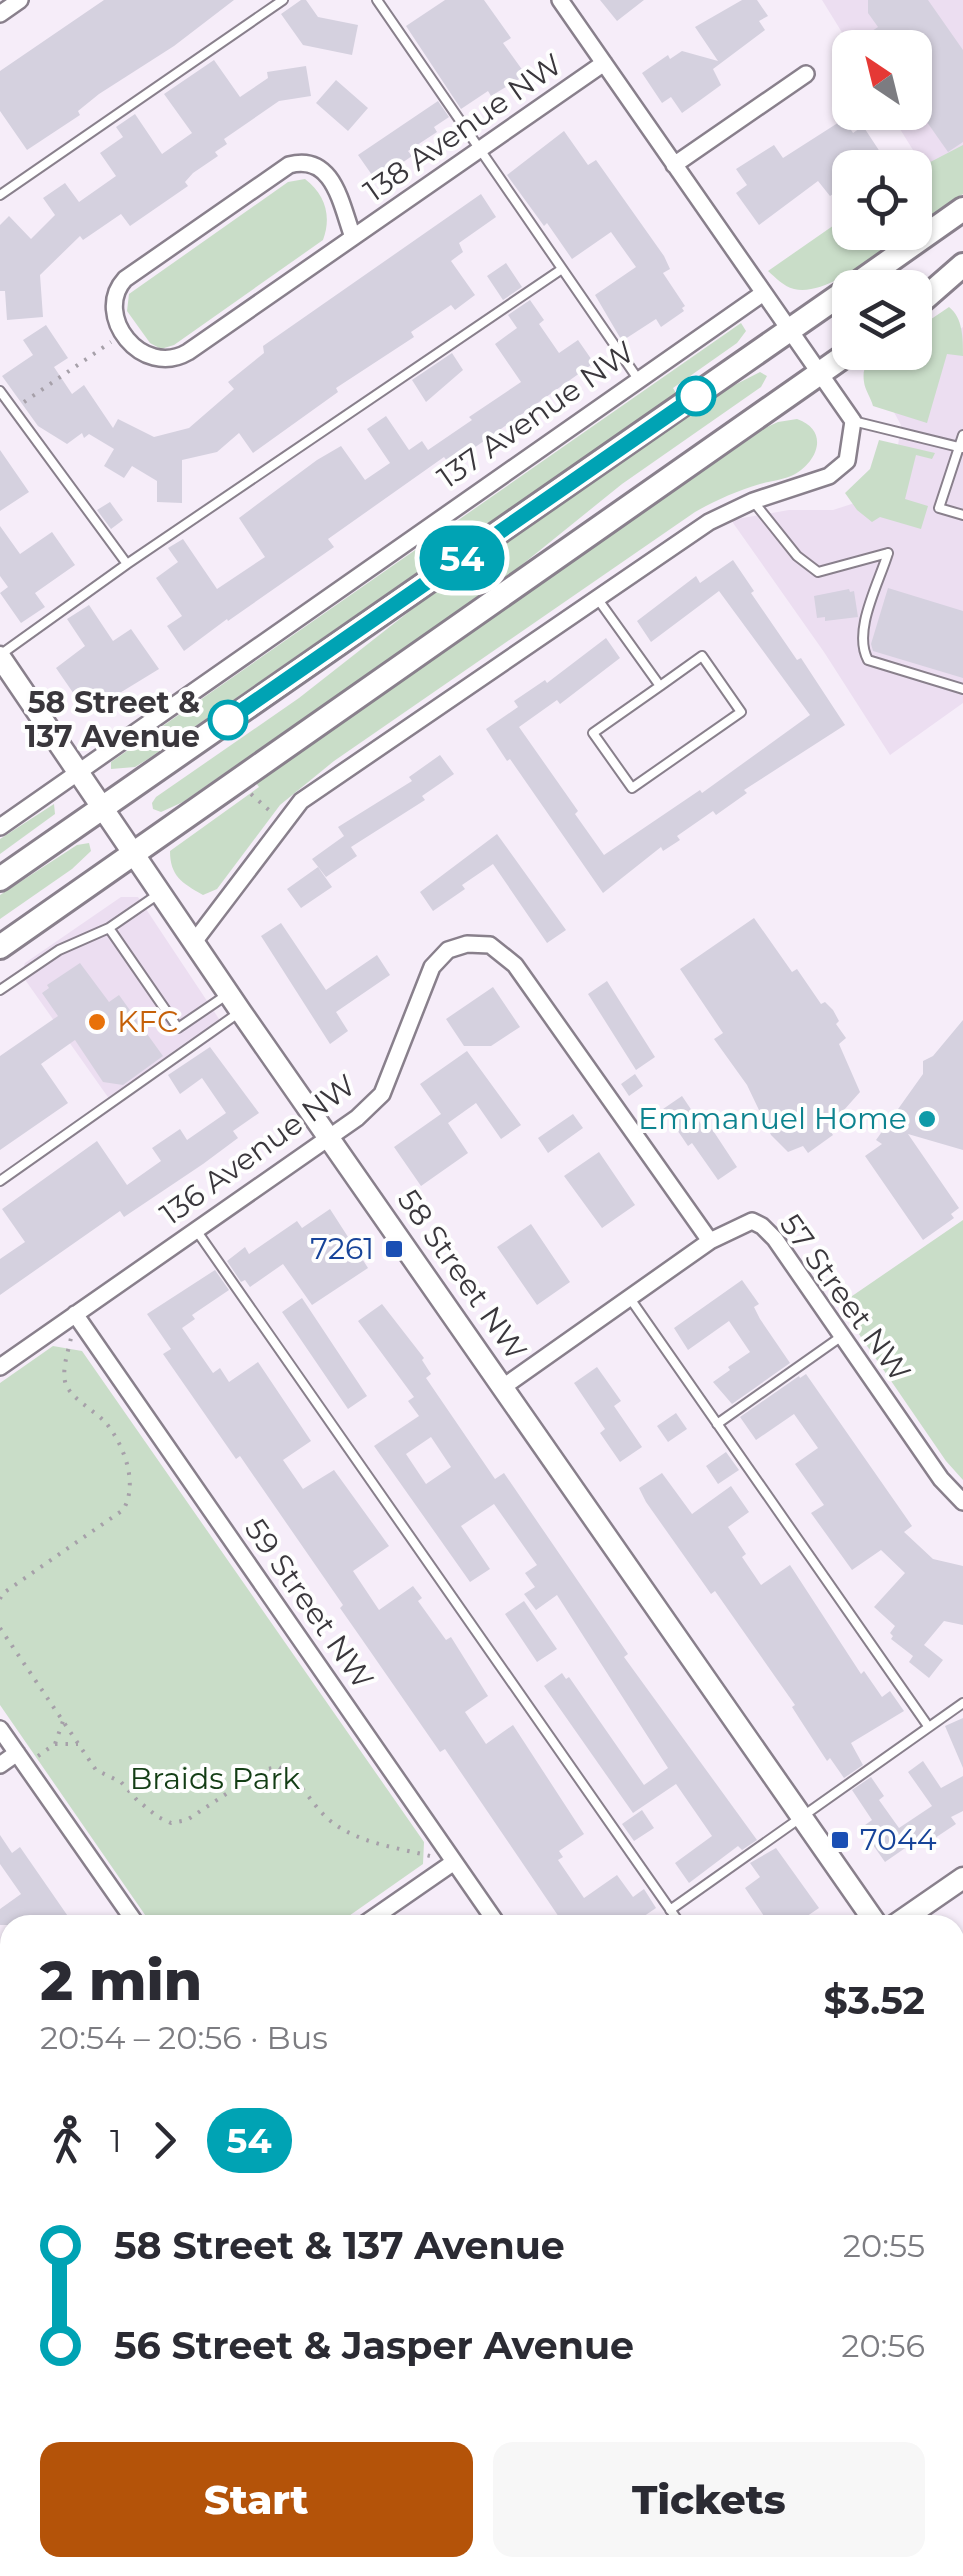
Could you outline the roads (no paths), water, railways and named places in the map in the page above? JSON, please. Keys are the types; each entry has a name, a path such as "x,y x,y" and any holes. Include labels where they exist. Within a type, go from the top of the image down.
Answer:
{"main road":[{"path":"876,270 963,209"},
{"path":"932,291 963,265"},
{"path":"932,295 963,274"},
{"path":"0,879 832,300"},
{"path":"0,947 832,364"}],"street":[{"path":"0,14 20,0"},
{"path":"194,942 301,800 709,522 752,501 830,476 847,460 853,421 560,0"},
{"name":"138 Avenue NW","path":"353,237 328,174 311,163 289,165 125,279 115,292 112,305 140,351 152,359 178,358 480,150 604,63"},
{"path":"674,165 806,74"},
{"name":"137 Avenue NW","path":"0,826 762,294"},
{"name":"58 Street NW","path":"0,656 228,994 870,1915"},
{"name":"136 Avenue NW","path":"0,1367 358,1118 382,1094 432,968 448,950 467,944 490,945 516,965 710,1241"},
{"name":"57 Street NW","path":"710,1241 752,1221 762,1226 941,1478 963,1502"},
{"path":"503,1387 710,1241"},
{"name":"59 Street NW","path":"75,1314 491,1915"},
{"path":"0,1729 130,1915"},
{"path":"0,1765 17,1753"},
{"path":"377,1915 454,1862"},
{"path":"909,1915 963,1878"}],"lane":[{"path":"0,195 282,0"},
{"path":"376,0 638,380"},
{"path":"0,656 127,564 562,269"},
{"path":"0,391 127,564"},
{"path":"853,421 961,447"},
{"path":"963,435 939,508 963,515"},
{"path":"752,501 797,556 818,572 888,553 863,630 864,653 868,660 963,689"},
{"path":"598,598 660,686"},
{"path":"702,656 741,712 632,788 593,733 660,686 702,656"},
{"path":"0,990 59,950 108,928 160,893"},
{"path":"108,928 178,1028 228,994"},
{"path":"0,1181 241,1012"},
{"path":"196,1230 674,1915"},
{"path":"628,1297 928,1726"},
{"path":"717,1424 842,1336"},
{"path":"670,1910 963,1703"}],"place":[{"name":"58 Street & 137 Avenue","path":"228,720"},
{"name":"KFC","path":"97,1022"},
{"name":"Emmanuel Home","path":"927,1119"},
{"name":"7261","path":"394,1249"},
{"name":"7044","path":"840,1840"}],"park label":[{"name":"Braids Park","path":"215,1779"}]}
